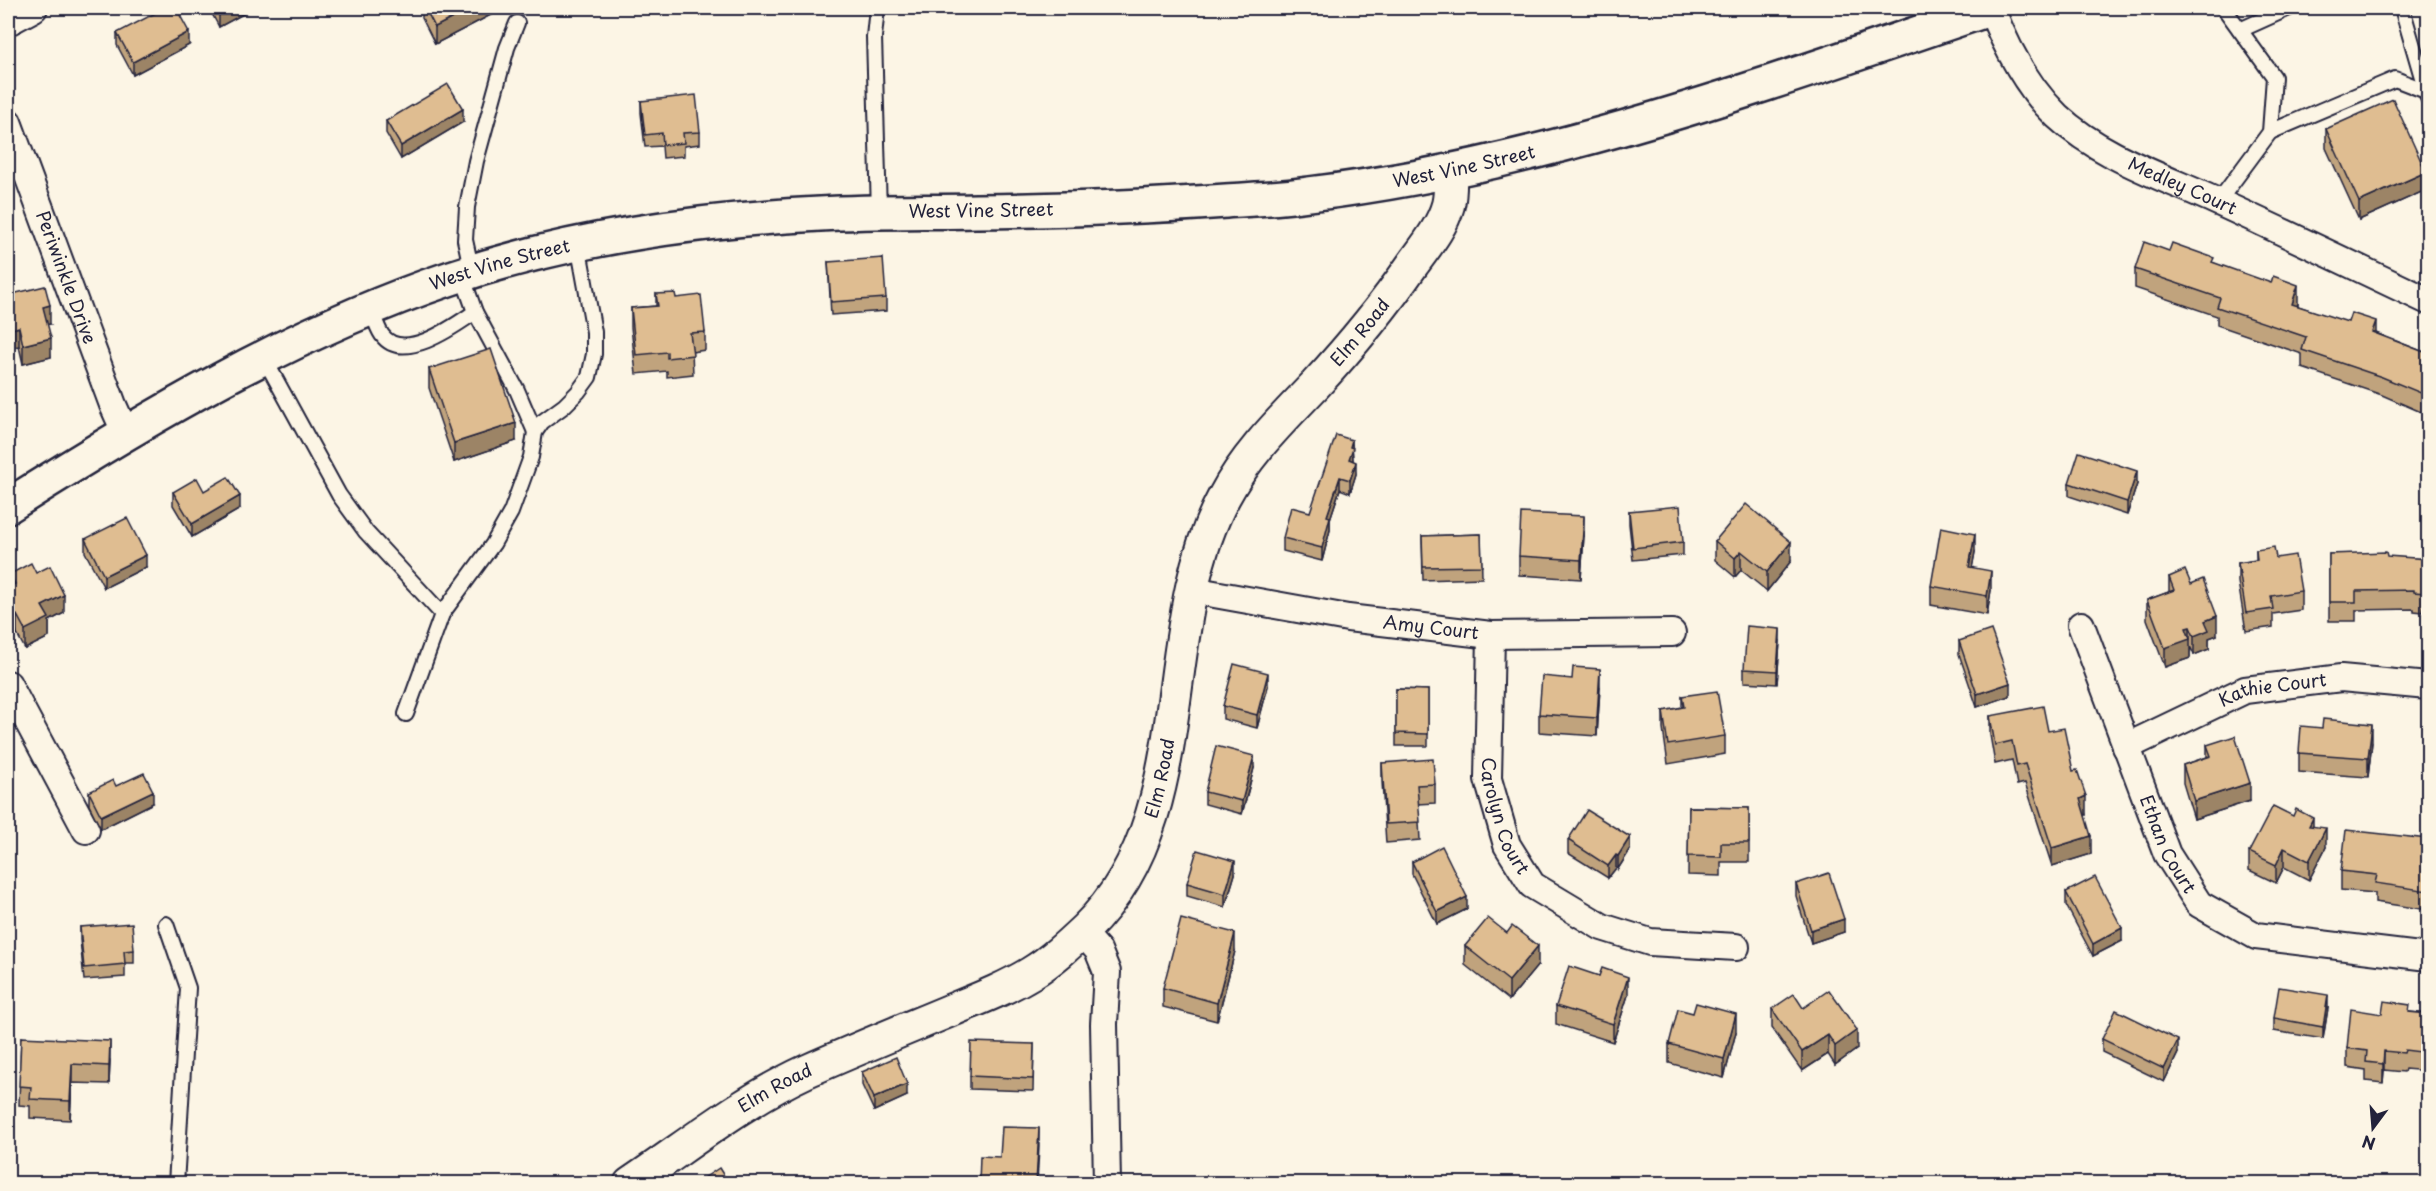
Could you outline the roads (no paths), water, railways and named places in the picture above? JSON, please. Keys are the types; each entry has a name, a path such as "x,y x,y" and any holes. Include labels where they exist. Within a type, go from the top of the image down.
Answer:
{"main road":[{"name":"West Vine Street","path":"8,506 210,386 264,358 370,309 467,273 578,244 605,238 734,221 821,214 1064,210 1296,196 1374,184 1450,170 1642,123 1738,94 1991,8"}],"street":[{"path":"8,22 34,8"},
{"name":"Medley Court","path":"1991,8 2002,37 2041,99 2078,133 2103,148 2428,301"},
{"name":"Periwinkle Drive","path":"8,122 113,405 126,434"},
{"name":"Elm Road","path":"630,1184 766,1093 805,1072 996,991 1032,973 1065,949 1094,921 1118,888 1138,851 1152,812 1170,732 1192,590 1207,532 1224,496 1245,463 1269,433 1320,380 1390,298 1441,223 1448,206 1450,170"},
{"name":"Amy Court","path":"1192,590 1348,618 1491,635 1672,633"},
{"name":"Ethan Court","path":"2080,625 2167,854 2199,904 2256,936 2428,957"},
{"name":"Carolyn Court","path":"1491,635 1488,779 1507,845 1532,885 1602,927 1650,942 1736,947"},
{"name":"Kathie Court","path":"2126,747 2245,690 2341,678 2428,686"},
{"path":"8,684 86,830"},
{"path":"1082,932 1098,950 1107,972 1104,1024 1107,1184"}],"lane":[{"path":"877,8 874,37 879,213"},
{"path":"2224,8 2274,77 2270,132"},
{"path":"2240,30 2289,8"},
{"path":"2402,8 2427,95"},
{"path":"517,23 507,48 476,161 467,207 465,240 467,273 475,312 517,390 535,432"},
{"path":"2218,202 2270,132 2395,80 2427,95"},
{"path":"406,714 442,614 493,544 511,512 531,457 535,432 542,422 578,392 589,377 594,354 594,332 578,244"},
{"path":"370,309 382,336 390,342 404,345 425,342 450,330 475,312"},
{"path":"264,358 339,495 366,532 442,614"},
{"path":"166,924 188,988 176,1184"}]}
